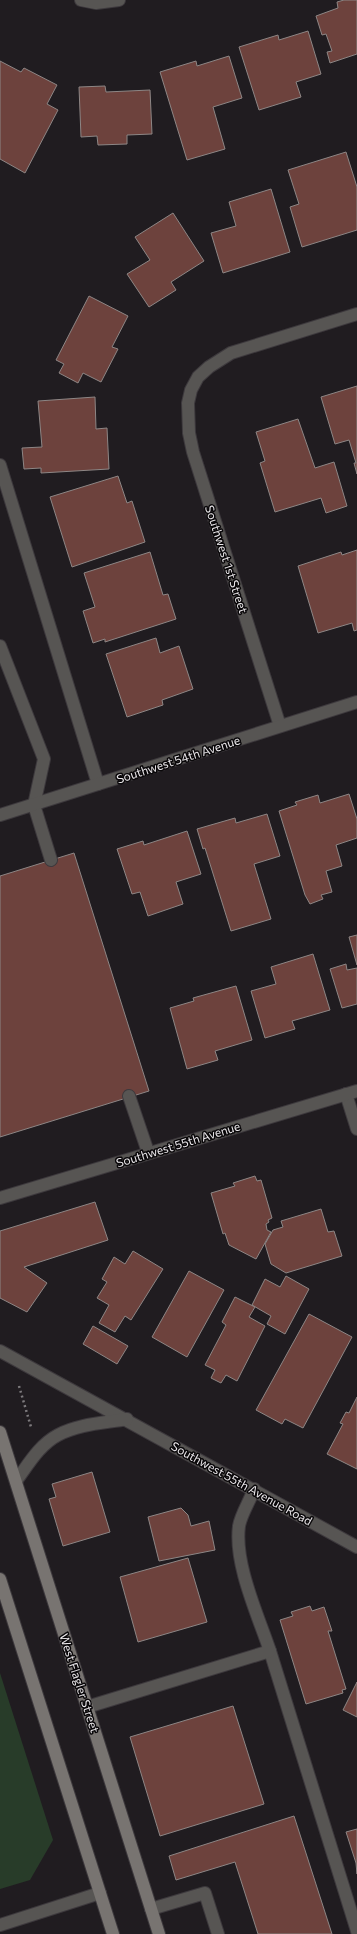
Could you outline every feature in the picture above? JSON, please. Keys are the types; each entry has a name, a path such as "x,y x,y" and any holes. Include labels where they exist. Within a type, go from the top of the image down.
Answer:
{"main road":[{"name":"West Flagler Street","path":"0,1432 159,1934"},
{"path":"0,1579 113,1934"}],"street":[{"path":"81,0 96,3 119,0"},
{"name":"Southwest 1st Street","path":"280,726 193,452 187,416 188,403 191,390 198,377 209,367 231,353 357,314"},
{"path":"0,465 98,784"},
{"path":"0,646 44,759 34,805 51,860"},
{"name":"Southwest 54th Avenue","path":"0,815 357,702"},
{"path":"352,1092 357,1129"},
{"name":"Southwest 55th Avenue","path":"0,1198 148,1152 352,1092"},
{"path":"129,1096 148,1152"},
{"name":"Southwest 55th Avenue Road","path":"0,1351 127,1419 357,1547"},
{"path":"16,1481 37,1453 57,1436 82,1427 127,1419"},
{"path":"254,1489 240,1524 238,1543 241,1562 357,1931"},
{"path":"87,1707 270,1651"},
{"path":"0,1925 100,1893"},
{"path":"151,1909 205,1893 218,1934"}],"path":[{"path":"16,1378 32,1432"}],"green space":[{"path":"0,1673 53,1840 30,1880 0,1889"}],"building":[{"path":"344,0 357,0 357,54 330,63 327,52 332,51 326,34 322,35 316,16 338,8 337,2"},
{"path":"308,31 321,74 296,82 301,97 259,110 239,47 278,35 279,40"},
{"path":"229,56 242,98 213,107 225,149 187,160 160,72 196,61 197,66"},
{"path":"0,61 21,72 24,68 57,85 47,104 58,110 25,173 0,159"},
{"path":"105,86 106,92 150,90 152,134 127,135 127,144 98,145 97,136 81,137 79,87"},
{"path":"346,152 357,187 357,230 302,247 290,207 299,204 288,170"},
{"path":"271,189 290,252 223,273 211,233 236,226 229,202"},
{"path":"173,213 204,261 171,282 176,290 149,307 127,274 150,260 135,237"},
{"path":"89,296 128,316 112,347 118,349 101,382 83,373 78,383 59,373 64,364 56,360"},
{"path":"357,386 357,474 354,463 356,463 349,440 335,444 321,397"},
{"path":"95,397 96,429 107,428 109,469 41,473 41,468 24,469 22,448 42,447 38,401"},
{"path":"298,419 315,468 334,462 347,506 326,513 321,498 275,512 260,463 265,461 256,432"},
{"path":"118,476 127,503 132,501 145,542 72,567 50,497"},
{"path":"357,550 357,630 354,631 352,623 318,633 298,566 341,552 342,555"},
{"path":"150,552 163,595 168,594 176,619 105,642 105,639 93,643 83,611 95,607 84,573"},
{"path":"156,638 160,653 179,646 193,689 162,700 163,705 127,717 106,654"},
{"path":"349,794 357,819 357,838 336,845 342,866 326,871 332,892 321,895 323,899 310,904 305,895 279,811 297,805 295,802 318,795 320,803"},
{"path":"267,814 280,856 254,864 271,919 231,931 205,848 203,849 197,829 235,818 236,823"},
{"path":"187,831 201,874 176,882 183,904 148,916 140,892 132,894 117,849 143,841 144,845"},
{"path":"74,853 149,1091 0,1137 0,876"},
{"path":"357,935 357,965 349,937"},
{"path":"313,954 330,1010 292,1021 295,1029 265,1038 251,991 276,984 271,967"},
{"path":"346,964 347,970 357,968 357,1004 342,1008 330,969"},
{"path":"236,986 252,1040 215,1051 218,1060 187,1069 170,1008 194,1001 193,998"},
{"path":"255,1176 257,1181 261,1180 272,1218 268,1220 269,1222 266,1224 267,1230 271,1232 256,1259 229,1245 225,1233 223,1234 211,1193 235,1186 233,1183"},
{"path":"95,1202 108,1240 24,1267 47,1283 27,1312 0,1298 0,1231"},
{"path":"321,1209 328,1232 334,1231 342,1256 286,1273 271,1264 265,1244 273,1230 283,1227 281,1221"},
{"path":"133,1251 163,1269 131,1320 125,1316 115,1332 99,1323 109,1305 97,1298 107,1282 102,1279 114,1257 125,1264"},
{"path":"189,1271 224,1290 187,1357 152,1337"},
{"path":"286,1276 309,1289 285,1334 267,1324 271,1316 252,1305 265,1279 280,1287"},
{"path":"235,1297 255,1307 249,1317 265,1326 237,1381 226,1375 221,1383 211,1378 215,1370 205,1365 226,1325 222,1322"},
{"path":"309,1314 352,1337 303,1428 285,1419 282,1424 256,1410"},
{"path":"93,1326 128,1346 117,1364 83,1344"},
{"path":"357,1397 357,1469 327,1454 343,1424 340,1423 346,1412 349,1413"},
{"path":"92,1472 110,1532 63,1546 49,1499 56,1497 52,1484"},
{"path":"181,1508 188,1515 191,1526 209,1521 215,1550 159,1561 148,1517"},
{"path":"188,1558 207,1622 138,1642 120,1577"},
{"path":"310,1606 312,1611 324,1607 332,1631 328,1631 346,1689 342,1690 343,1693 306,1704 280,1620 293,1616 291,1612"},
{"path":"357,1682 357,1717 343,1710"},
{"path":"233,1706 264,1804 160,1836 130,1737"},
{"path":"294,1816 332,1934 258,1934 235,1862 176,1880 169,1856"},
{"path":"357,1829 357,1874 356,1863 346,1832"}]}
